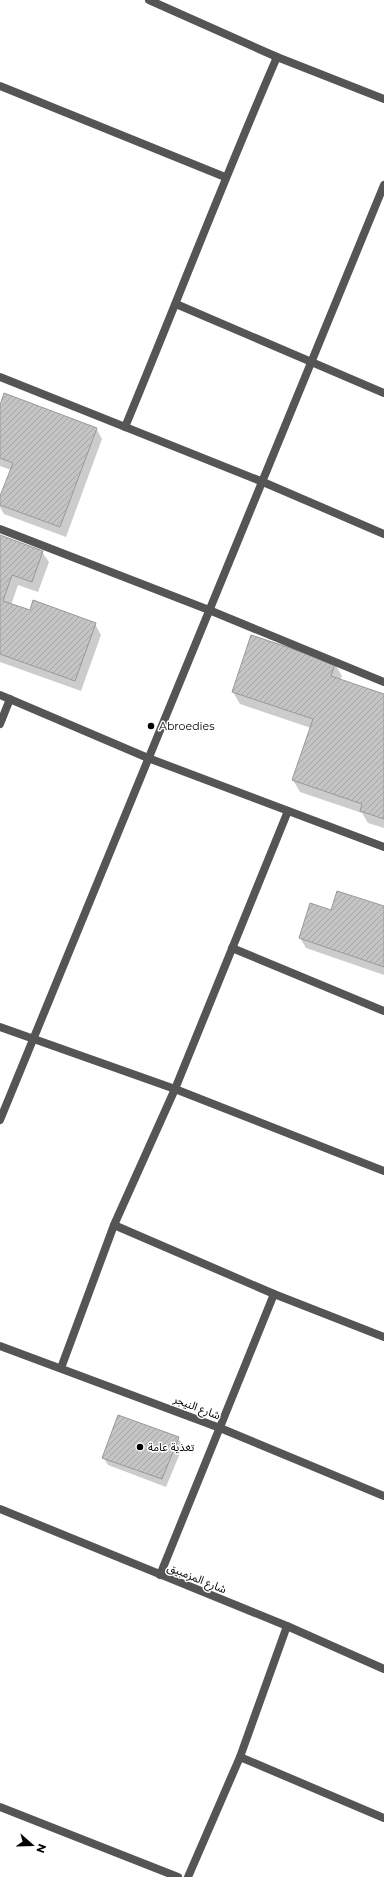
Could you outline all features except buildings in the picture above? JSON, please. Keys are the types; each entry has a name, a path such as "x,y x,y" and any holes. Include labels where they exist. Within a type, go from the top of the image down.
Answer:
{"street":[{"path":"149,0 277,57 384,99"},
{"path":"125,427 176,304 225,177 277,57"},
{"path":"0,86 225,177"},
{"path":"0,1120 384,185"},
{"path":"176,304 384,393"},
{"path":"0,377 263,482 384,534"},
{"path":"0,529 209,610 384,682"},
{"path":"0,695 148,758 384,847"},
{"path":"0,724 10,699"},
{"path":"61,1368 114,1225 175,1089 288,811"},
{"path":"232,948 384,1010"},
{"path":"0,1027 175,1089 384,1171"},
{"path":"114,1225 274,1294 384,1337"},
{"path":"160,1575 274,1294"},
{"name":"شارع النيجر","path":"0,1346 220,1428 384,1496"},
{"name":"شارع المزمبيق","path":"0,1509 287,1626 384,1669"},
{"path":"188,1877 240,1757 287,1626"},
{"path":"240,1757 384,1818"},
{"path":"0,1807 178,1877"}],"place":[{"name":"Abroedies","path":"151,726"},
{"name":"تغذية عامة","path":"140,1447"}]}
